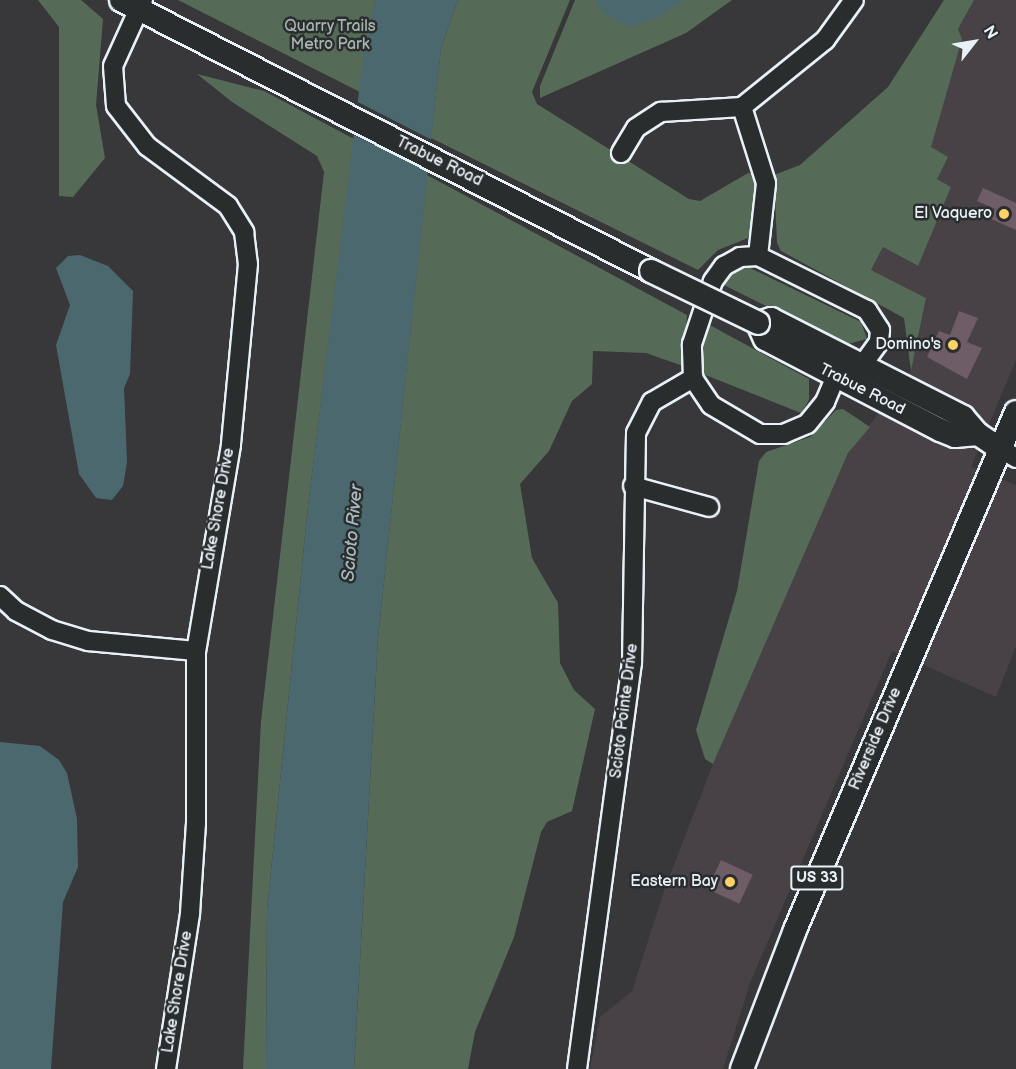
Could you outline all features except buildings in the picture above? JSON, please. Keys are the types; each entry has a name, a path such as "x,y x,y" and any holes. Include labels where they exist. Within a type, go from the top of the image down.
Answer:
{"main road":[{"name":"Trabue Road","path":"134,3 264,73 651,271 758,323 765,339 940,430 955,436 978,434"},
{"name":"Trabue Road","path":"758,323 771,319 963,417 978,434 1008,453"},
{"name":"Riverside Drive","path":"742,1069 1008,453 1016,412"}],"street":[{"path":"621,153 636,128 661,112 742,107 825,40 854,0"},
{"name":"Lake Shore Drive","path":"134,3 113,66 116,106 147,146 228,206 247,242 231,445 195,651 190,914 166,1069"},
{"path":"742,107 765,183 758,256"},
{"path":"836,376 825,402 807,424 772,436 723,416 693,378 692,344 713,281 724,266 740,257 758,256 876,319 879,342 862,365"},
{"name":"Scioto Pointe Drive","path":"577,1069 632,663 634,443 643,415 652,402 693,378"},
{"path":"633,486 709,507"},
{"path":"0,596 16,611 52,630 88,641 195,651"}],"shaded area":[{"path":"974,0 1016,0 1016,360 971,467 1016,485 1016,646 996,697 892,651 750,983 723,1069 590,1069 600,1017 632,991 665,888 713,764 848,453 911,371 926,298 871,270 883,247 917,266 951,187 937,179 930,147 962,39 958,29"}],"green space":[{"path":"38,0 81,0 103,19 96,105 105,158 73,197 59,196 59,27"},
{"name":"Quarry Trails Metro Park","path":"178,0 375,0 360,92"},
{"path":"458,0 570,0 532,92 537,104 689,199 700,201 748,173 755,174 760,205 748,238 718,250 698,270 431,138 441,48"},
{"path":"575,0 732,0 686,33 540,98 540,86"},
{"path":"944,0 974,0 958,29 962,39 931,147 948,157 937,179 951,187 918,266 883,247 871,270 926,298 911,371 904,318 781,251 777,243 774,175 800,165 888,87"},
{"path":"197,74 264,91 354,139 308,506 267,910 266,1069 243,1069 261,721 324,172 317,156 232,102"},
{"path":"427,175 687,315 683,366 646,353 593,351 592,384 572,401 549,451 520,484 532,558 558,603 560,663 574,690 595,709 572,811 547,822 541,832 514,937 475,1032 468,1069 354,1069 378,638"},
{"path":"746,266 861,322 867,339 844,345 720,283 735,269"},
{"path":"706,323 809,379 809,400 801,413 703,374 700,361"},
{"path":"843,409 870,427 848,453 713,764 705,759 696,730 737,591 759,461 766,452 810,437 836,410"}],"water":[{"name":"Scioto River","path":"375,0 458,0 441,48 378,638 354,1069 266,1069 267,910 308,506 365,43"},
{"path":"595,0 684,0 658,17 630,27 603,13"},
{"path":"80,255 108,266 133,291 130,374 124,388 127,462 123,486 112,500 96,498 79,474 56,345 70,305 56,268 68,256"},
{"path":"0,742 40,746 59,760 67,773 77,819 78,867 63,902 51,1069 0,1069"}],"pier":[{"path":"356,101 434,141 431,173 352,134"}],"place":[{"name":"El Vaquero","path":"1004,214"},
{"name":"Domino's","path":"953,345"},
{"name":"Eastern Bay","path":"730,882"}]}
